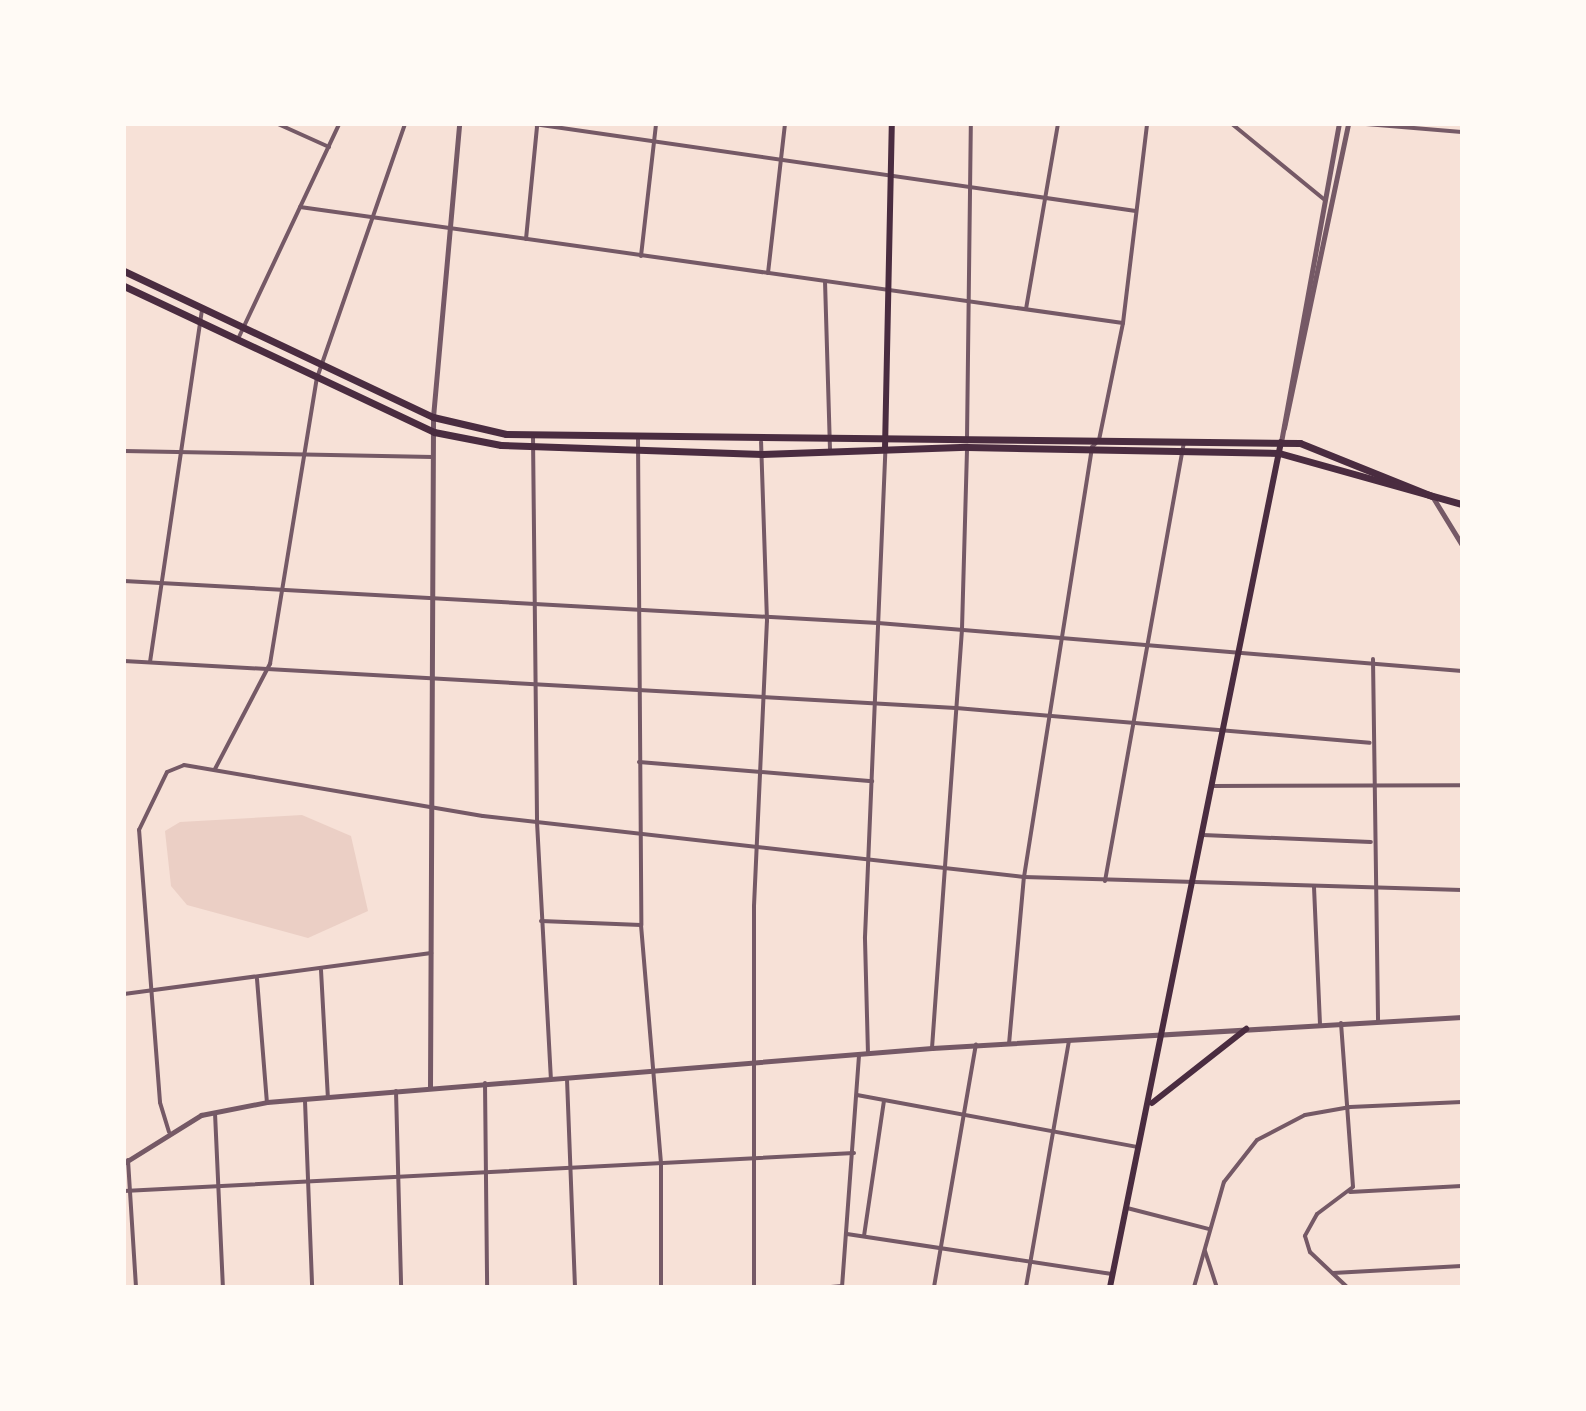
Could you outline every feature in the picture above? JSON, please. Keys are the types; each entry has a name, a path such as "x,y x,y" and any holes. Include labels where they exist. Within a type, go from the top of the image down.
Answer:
{"main road":[{"path":"885,449 888,440 892,124"},
{"path":"124,271 323,369 433,417 533,436 761,442 888,440 1279,453 1462,504"},
{"path":"124,286 199,324 434,432 532,447 637,453 830,453 1099,440 1281,442 1312,446 1432,496"},
{"path":"1110,1287 1164,1033 1281,442"},
{"path":"1149,1106 1246,1029"}],"street":[{"path":"278,124 329,147"},
{"path":"237,341 339,124"},
{"path":"215,769 270,664 317,378 323,369 405,124"},
{"path":"430,1088 431,682 428,598 433,417 459,124"},
{"path":"526,239 536,124 654,138 1136,211"},
{"path":"641,256 656,124"},
{"path":"768,273 785,124"},
{"path":"932,1048 962,629 971,124"},
{"path":"1026,309 1058,124"},
{"path":"1009,1045 1024,877 1048,720 1066,637 1092,447 1099,440 1123,323 1147,124"},
{"path":"1232,124 1325,200"},
{"path":"1284,429 1339,124"},
{"path":"1281,442 1348,124"},
{"path":"1366,124 1462,132"},
{"path":"300,207 448,231 526,239 1123,323"},
{"path":"825,281 830,453"},
{"path":"150,662 176,453 202,310"},
{"path":"533,436 537,822 551,1079"},
{"path":"638,439 641,925 661,1164 661,1287"},
{"path":"1105,881 1143,644 1185,440"},
{"path":"754,1287 751,1158 758,1063 758,847 767,621 761,442"},
{"path":"869,1055 868,859 885,449"},
{"path":"124,451 302,457 433,457"},
{"path":"1432,496 1462,545"},
{"path":"124,581 534,603 639,614 878,623 1373,659 1462,671"},
{"path":"1373,659 1371,842 1378,1021"},
{"path":"124,661 270,664 431,682 639,691 765,702 956,708 1128,728 1370,743"},
{"path":"639,762 873,781"},
{"path":"169,1132 160,1102 139,830 173,767 215,769 431,808 537,822 1024,877 1193,886 1462,890"},
{"path":"1213,786 1462,785"},
{"path":"1203,835 1371,842"},
{"path":"1314,887 1320,1025"},
{"path":"541,921 641,925"},
{"path":"124,994 153,993 431,953"},
{"path":"321,970 328,1098"},
{"path":"257,979 267,1102"},
{"path":"136,1287 131,1191 126,1161 169,1132 215,1110 267,1102 485,1083 654,1073 932,1048 1462,1017"},
{"path":"1341,1023 1350,1107 1350,1192"},
{"path":"1026,1287 1069,1041"},
{"path":"934,1287 976,1045"},
{"path":"831,1287 842,1287 859,1056"},
{"path":"567,1079 575,1287"},
{"path":"485,1083 482,1175 487,1287"},
{"path":"396,1091 395,1180 401,1287"},
{"path":"857,1095 1140,1148"},
{"path":"864,1236 884,1100"},
{"path":"305,1101 312,1287"},
{"path":"1194,1287 1224,1182 1257,1140 1305,1115 1350,1107 1462,1102"},
{"path":"215,1110 223,1287"},
{"path":"124,1191 571,1172 854,1153"},
{"path":"1347,1287 1310,1252 1306,1229 1350,1192 1462,1186"},
{"path":"1127,1208 1209,1229"},
{"path":"847,1234 1031,1258 1112,1274"},
{"path":"1204,1249 1217,1287"},
{"path":"1330,1273 1462,1266"}],"shaded area":[{"path":"302,815 351,836 368,911 308,938 187,905 171,886 165,831 180,822"}]}
